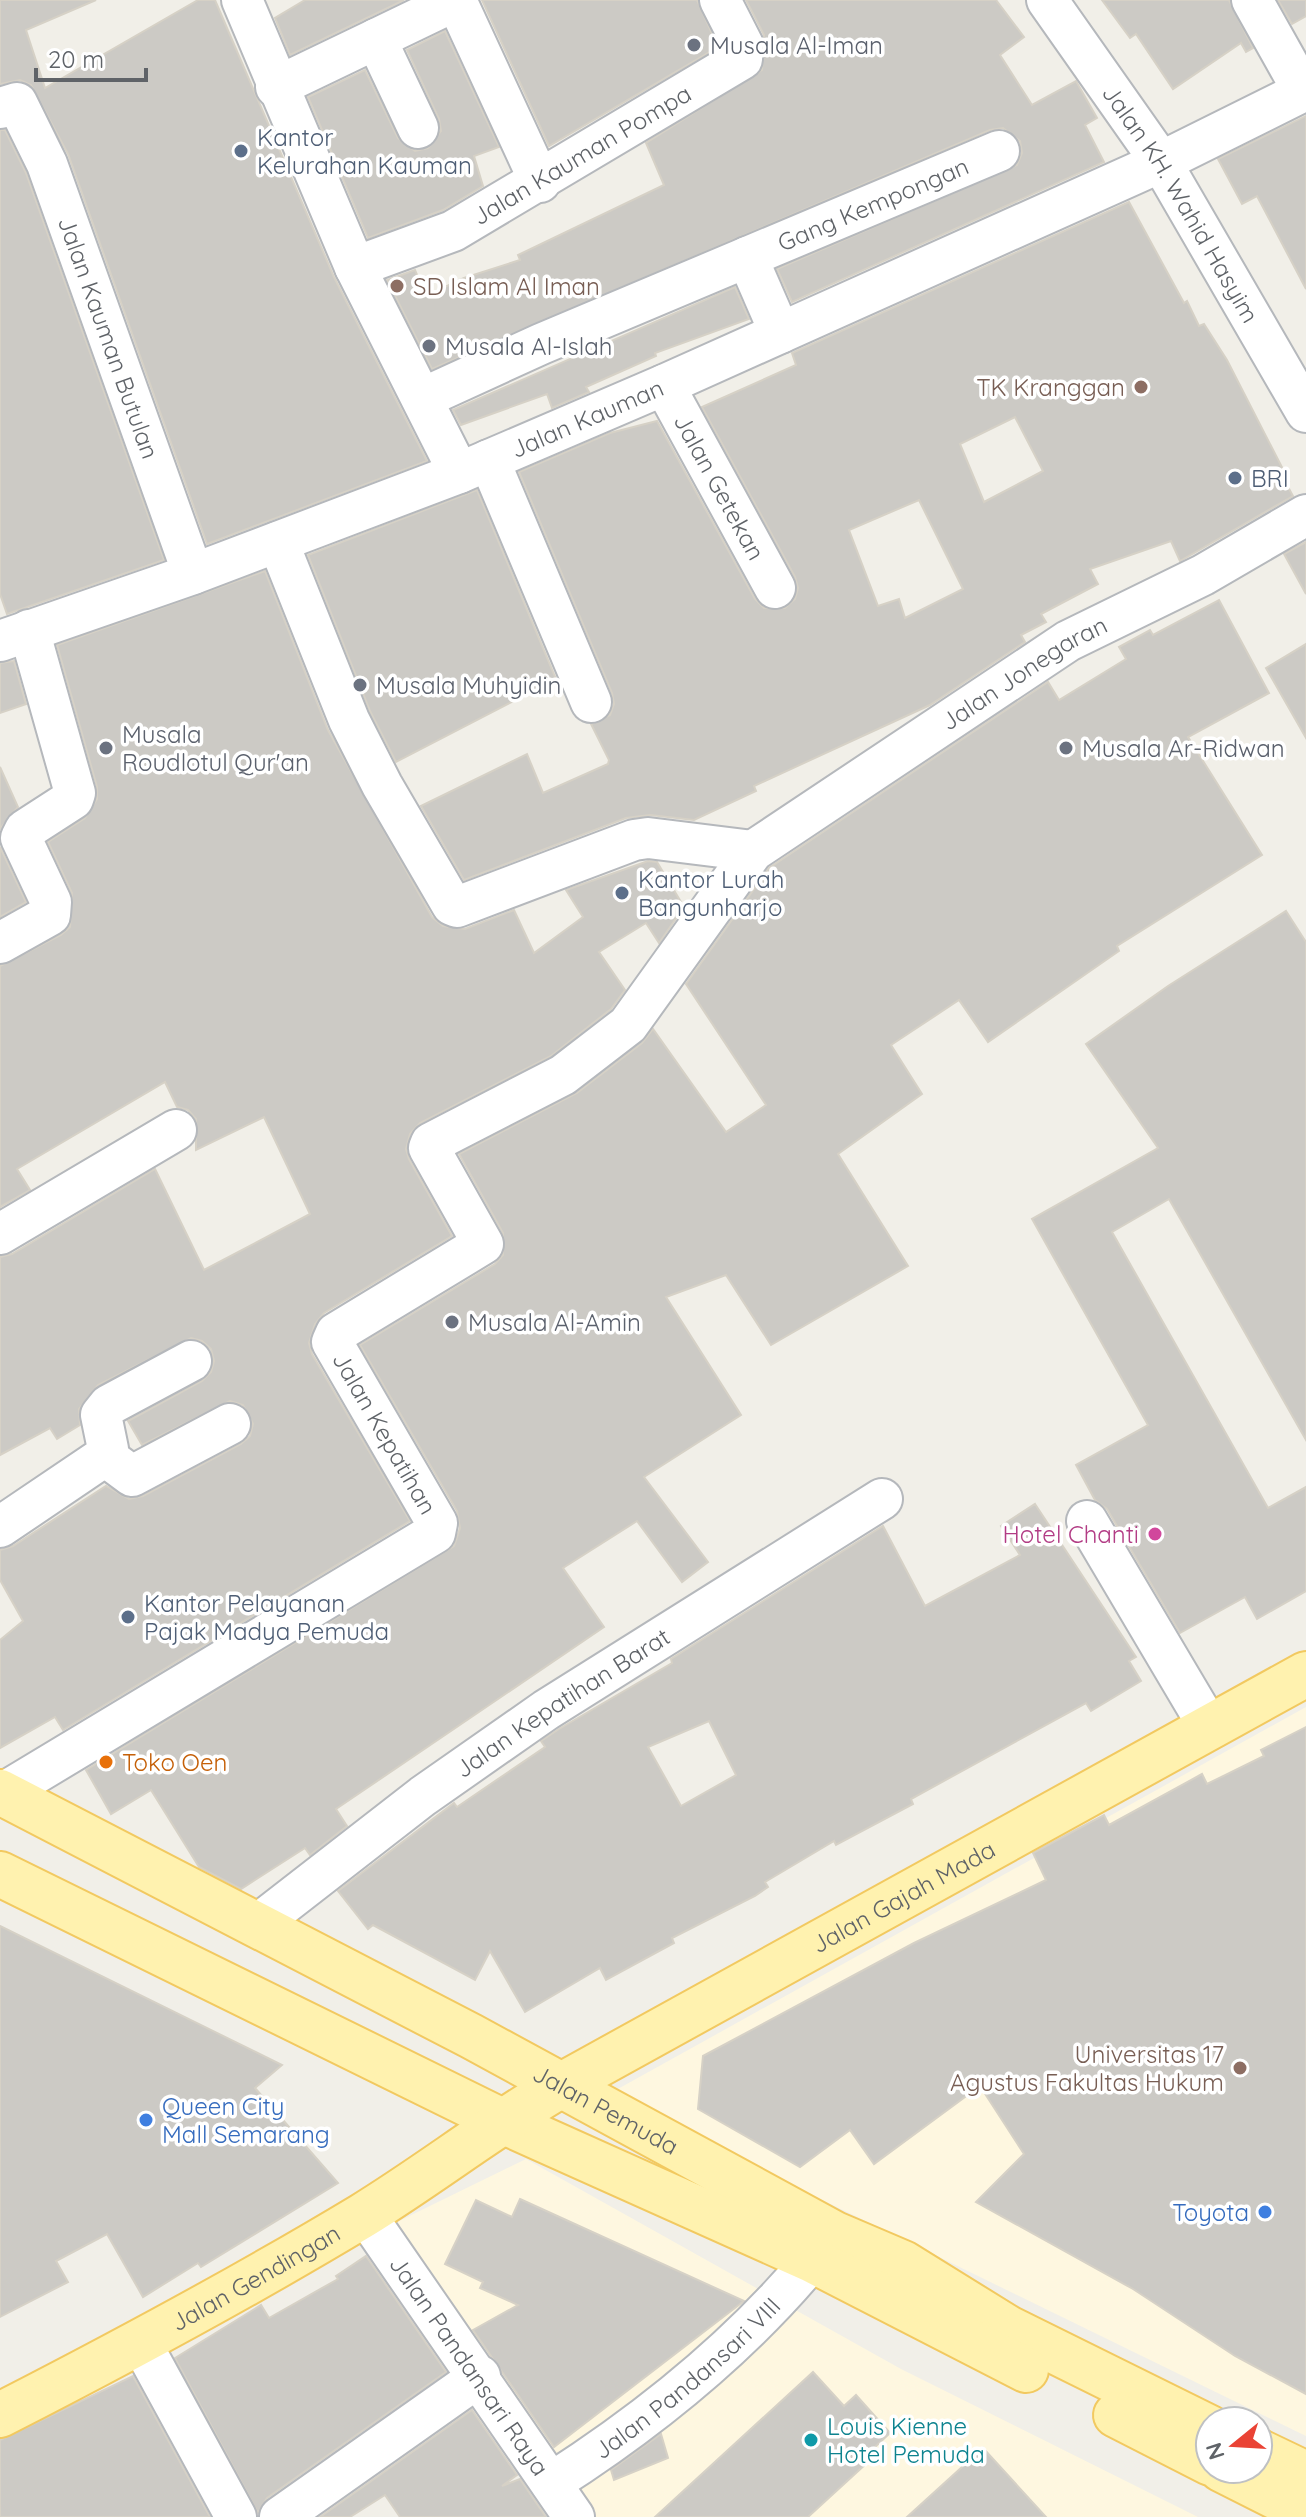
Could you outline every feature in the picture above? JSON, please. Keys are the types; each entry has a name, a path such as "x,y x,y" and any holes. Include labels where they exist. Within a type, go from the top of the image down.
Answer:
{"main road":[{"name":"Jalan Gajah Mada","path":"500,2120 1306,1674"},
{"name":"Jalan Pemuda","path":"1,1793 257,1925 835,2234 903,2263 1002,2341 1194,2454"},
{"name":"Jalan Pemuda","path":"0,1874 500,2120 812,2260 1194,2421"},
{"path":"616,2118 600,2090 602,2076 613,2058 627,2049"},
{"name":"Jalan Gendingan","path":"0,2415 141,2343 365,2214 500,2120"},
{"path":"1274,2459 1306,2474"},
{"path":"1253,2485 1306,2512"}],"street":[{"path":"242,0 276,87 355,267 423,398 474,467 591,702"},
{"path":"276,87 456,0 540,182"},
{"name":"Jalan Kauman Pompa","path":"355,267 453,231 742,59 743,45 720,0"},
{"name":"Jalan KH. Wahid Hasyim","path":"1047,0 1161,162 1306,412"},
{"path":"1252,0 1304,91"},
{"path":"376,39 418,128"},
{"name":"Jalan Kauman","path":"14,635 193,574 474,467 1161,162 1304,91"},
{"name":"Jalan Kauman Butulan","path":"9,105 54,182 193,574"},
{"name":"Gang Kempongan","path":"423,398 999,151"},
{"name":"Gang Kempongan","path":"747,257 780,333"},
{"name":"Jalan Getekan","path":"664,385 775,588"},
{"name":"Jalan Jonegaran","path":"496,1112 563,1075 628,1025 753,851 1056,649 1203,575 1306,515"},
{"path":"278,542 349,720 382,785 452,905 457,907 634,840 648,838 753,851"},
{"path":"0,943 50,915 51,902 21,838 25,830 73,799 75,793 14,635"},
{"name":"Jalan Kepatihan","path":"1,1793 435,1533 437,1523 332,1342 336,1333 482,1247 483,1240 429,1148 434,1141 496,1112"},
{"path":"0,1234 176,1130"},
{"path":"0,1527 105,1456 108,1449 101,1415 103,1410 191,1361"},
{"path":"105,1456 132,1476 230,1424"},
{"name":"Jalan Kepatihan Barat","path":"257,1925 423,1796 546,1710 882,1499"},
{"path":"1087,1521 1209,1727"},
{"name":"Jalan Pandansari Raya","path":"365,2214 480,2376 574,2517"},
{"name":"Jalan Pandansari VIII","path":"551,2483 683,2389 766,2315 812,2260"},
{"path":"141,2343 236,2517"},
{"path":"280,2517 480,2376"}],"shaded area":[{"path":"1306,1707 1306,2436 1274,2420 1274,2405 1242,2405 607,2095"},
{"path":"526,2159 901,2369 1198,2517 583,2517 393,2224"}],"building":[{"path":"0,0 96,0 26,30 45,88 198,0 215,0 334,277 427,461 207,544 68,154 31,85 20,80 0,84"},
{"path":"305,0 404,0 290,55 275,18"},
{"path":"482,0 697,0 718,47 549,146"},
{"path":"746,0 996,0 1024,37 1000,55 1032,105 1076,81 1097,118 1085,125 1104,162 792,302 777,269 1017,165 1022,153 1020,141 1003,128 990,130 432,369 387,280 415,270 426,296 464,278 520,260 518,255 664,185 646,143 762,70 764,35"},
{"path":"1102,0 1229,0 1253,48 1246,52 1241,43 1173,89 1136,34 1130,38"},
{"path":"1278,0 1306,0 1306,16 1292,24"},
{"path":"445,31 499,147 474,156 483,186 443,210 368,238 308,97 365,70 398,138 415,151 428,148 441,131 439,119 407,50"},
{"path":"1306,116 1306,289 1257,196 1242,204 1218,159"},
{"path":"0,130 5,130 26,173 164,560 7,614 0,594"},
{"path":"1129,202 1184,303 1187,301 1199,326 1204,324 1227,360 1289,481 1286,483 1293,496 1180,561 1171,541 1090,569 1098,584 1041,614 1046,622 1021,635 1025,642 930,705 754,786 756,791 694,820 650,815 626,818 464,880 421,806 527,754 543,793 608,764 609,760 591,724 610,715 614,704 612,693 519,472 610,433 657,421 755,599 764,608 785,608 795,599 798,588 795,577 702,407 796,365 792,353","holes":["1015,417 1043,471 984,502 960,444","919,500 963,589 905,618 899,599 878,606 849,530"]},
{"path":"735,287 749,319 655,353 656,356 586,387 589,392 552,408 547,394 461,425 453,410"},
{"path":"477,490 556,679 396,762 370,711 308,555"},
{"path":"1306,542 1306,594 1284,554"},
{"path":"265,571 328,730 432,917 443,926 465,929 514,910 534,953 583,917 566,890 648,861 657,862 684,907 659,943 646,923 599,952 625,990 611,1009 551,1056 420,1123 410,1134 406,1149 409,1159 452,1236 324,1313 315,1324 309,1343 312,1354 410,1521 63,1730 55,1717 0,1748 0,1640 23,1621 0,1580 0,1550 13,1546 106,1486 129,1499 143,1496 241,1444 250,1436 253,1424 243,1405 230,1401 142,1445 128,1421 202,1381 211,1372 214,1361 211,1349 202,1341 191,1338 98,1385 79,1409 80,1425 57,1439 50,1428 0,1455 0,1257 12,1254 155,1169 204,1270 310,1214 264,1117 196,1150 196,1119 188,1110 177,1107 165,1082 17,1169 30,1190 0,1207 0,966 61,935 70,927 72,893 48,842 85,818 97,799 97,787 57,645"},
{"path":"1219,600 1269,693 1188,737 1262,855 1117,946 1119,951 988,1042 959,1000 891,1045 922,1094 838,1154 908,1266 771,1345 726,1275 666,1297 741,1415 644,1477 708,1562 682,1582 637,1521 563,1568 604,1627 336,1809 347,1826 310,1855 305,1848 241,1889 199,1867 151,1790 111,1814 86,1770 454,1546 460,1528 457,1511 360,1345 495,1264 503,1255 503,1233 459,1154 577,1093 642,1043 653,1029 726,1132 766,1105 686,984 769,868 1048,682 1059,700 1126,659 1119,647 1150,630 1153,635"},
{"path":"1306,644 1306,738 1266,668"},
{"path":"14,661 26,704 0,713 0,663"},
{"path":"0,767 18,807 0,829"},
{"path":"0,847 26,902 0,917"},
{"path":"1286,911 1306,942 1306,1440 1169,1199 1112,1232 1268,1508 1306,1487 1306,1591 1257,1619 1245,1597 1180,1633 1107,1509 1095,1500 1076,1465 1148,1425 1032,1219 1158,1148 1086,1044 1168,986"},
{"path":"1035,1504 1136,1657 1129,1661 1141,1681 1091,1711 1086,1703 911,1799 913,1804 836,1845 834,1841 765,1882 768,1887 755,1896 672,1938 674,1943 606,1980 600,1968 525,2012 490,1951 475,1980 373,1925 368,1929 338,1891 454,1803 457,1807 545,1747 541,1741 672,1663 671,1659 883,1526 925,1606 1020,1555 1001,1526","holes":["709,1721 736,1775 681,1806 648,1747"]},
{"path":"1306,1727 1306,2394 1235,2356 1133,2289 976,2202 1024,2154 980,2086 874,2164 850,2130 800,2167 698,2109 703,2056 914,1943 1046,1880 1033,1853 1104,1815 1109,1825 1202,1774 1207,1784 1264,1756 1261,1750"},
{"name":"Queen City Mall Semarang","path":"0,1926 282,2065 255,2088 338,2183 201,2267 198,2263 143,2297 107,2234 56,2261 68,2282 0,2317"},
{"path":"520,2199 744,2301 554,2447 473,2330 518,2305 480,2288 483,2282 445,2264 476,2200 512,2217"},
{"path":"366,2256 446,2372 267,2498 258,2513 175,2358 261,2305 269,2318 338,2279 336,2276"},
{"name":"Louis Kienne Hotel Pemuda","path":"813,2372 844,2406 856,2395 890,2433 875,2447 880,2451 808,2517 655,2517"},
{"path":"133,2376 210,2517 0,2517 0,2440"},
{"path":"472,2410 517,2475 502,2486 520,2479 546,2517 400,2517 385,2495 350,2517 320,2517"},
{"path":"661,2434 668,2458 614,2480 611,2470"},
{"name":"Louis Kienne Hotel Pemuda","path":"983,2448 1046,2517 907,2517"}],"place":[{"name":"Musala Al-Iman","path":"694,45"},
{"name":"Kantor Kelurahan Kauman","path":"241,151"},
{"name":"SD Islam Al Iman","path":"397,286"},
{"name":"Musala Al-Islah","path":"429,346"},
{"name":"TK Kranggan","path":"1141,387"},
{"name":"BRI","path":"1235,478"},
{"name":"Musala Muhyidin","path":"360,685"},
{"name":"Musala Roudlotul Qur'an","path":"106,748"},
{"name":"Musala Ar-Ridwan","path":"1066,748"},
{"name":"Kantor Lurah Bangunharjo","path":"622,893"},
{"name":"Musala Al-Amin","path":"452,1322"},
{"name":"Hotel Chanti","path":"1155,1534"},
{"name":"Kantor Pelayanan Pajak Madya Pemuda","path":"128,1617"},
{"name":"Toko Oen","path":"106,1762"},
{"name":"Universitas 17 Agustus Fakultas Hukum","path":"1240,2068"},
{"name":"Queen City Mall Semarang","path":"146,2120"},
{"name":"Toyota","path":"1265,2212"},
{"name":"Louis Kienne Hotel Pemuda","path":"811,2440"}]}
